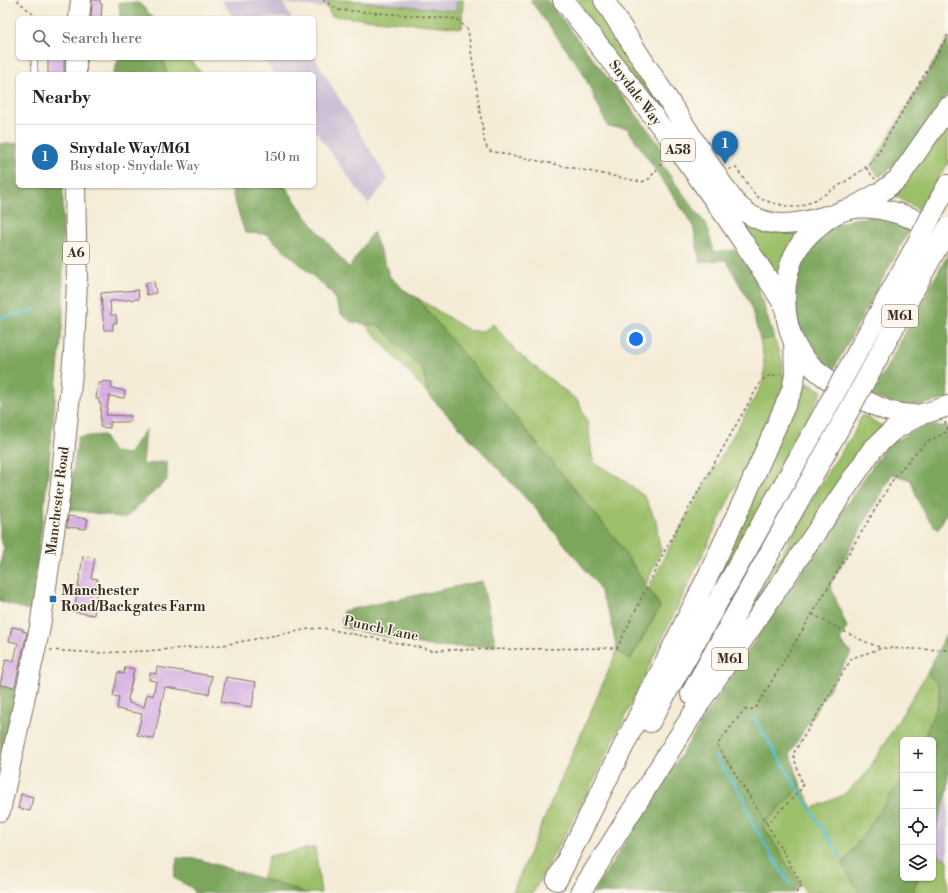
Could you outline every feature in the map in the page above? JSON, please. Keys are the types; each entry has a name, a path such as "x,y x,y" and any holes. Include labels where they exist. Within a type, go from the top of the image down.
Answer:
{"highway":[{"path":"79,16 80,0"},
{"name":"Snydale Way","path":"563,0 677,149 760,266 785,306"},
{"name":"Snydale Way","path":"604,0 722,184 741,208 761,220 778,224 800,223 843,211"},
{"path":"76,60 76,72"},
{"path":"843,211 881,184 903,172 948,107"},
{"name":"Manchester Road","path":"0,811 36,649 61,485 74,352 77,281 75,188"},
{"name":"M61","path":"553,887 654,716 824,413 944,192"},
{"name":"A58","path":"946,413 921,414 892,412 876,407 832,382 817,371 804,358 794,342 787,319 785,306 786,283 790,264 798,248 810,233 843,211 872,208 896,212 938,231 948,238"},
{"name":"M61","path":"573,893 702,677 948,228"},
{"path":"760,266 770,293 789,356 790,374 786,400"},
{"path":"786,400 792,390 795,375 794,342"},
{"name":"M61","path":"553,887 707,578 744,499 786,400"},
{"name":"M61","path":"580,893 703,698 837,504 872,450 890,433 921,414"}],"lane":[{"path":"34,60 34,72"}],"path":[{"path":"17,0 35,16"},
{"path":"323,0 339,10 457,19 468,30 485,145 490,151 642,182 649,179 670,154"},
{"path":"726,169 736,168 759,198 786,206 796,207 805,205 866,168 873,161 948,35"},
{"path":"866,168 881,184"},
{"name":"Punch Lane","path":"36,649 90,653 154,651 223,646 309,629 323,628 433,650 617,648 664,552 761,380 766,377 784,374"},
{"path":"796,893 802,885 767,824 717,745 744,710 755,709 894,478 913,455 929,441 948,431 946,413"},
{"path":"812,614 850,635 882,648"},
{"path":"767,824 803,787 793,754 852,658 882,648 948,650"}],"shaded area":[{"path":"221,0 328,0 327,8 283,3 290,16 233,16"},
{"path":"347,0 457,0 456,11"},
{"path":"316,59 388,180 368,204 316,132 316,72 273,72 264,60"},
{"path":"948,790 948,861 936,853 936,827"}],"green space":[{"path":"328,0 347,0 456,11 457,0 463,0 462,28 332,16 327,8"},
{"path":"530,0 547,0 667,154 660,162 707,226 714,252 736,250 754,275 774,338 760,340 750,303 726,260 700,262 693,225 627,128 608,127 582,71"},
{"path":"569,0 598,0 687,140 680,145"},
{"path":"119,3 139,3 152,16 120,16"},
{"path":"948,39 948,93 912,149 905,151 898,163 879,177 871,166"},
{"path":"118,60 164,60 166,72 114,72"},
{"path":"164,60 191,60 200,72 166,72"},
{"path":"948,120 948,163 920,210 891,194"},
{"path":"689,142 728,200 806,229 778,279"},
{"path":"16,143 16,188 63,188 63,319 47,482 31,611 0,601 0,565 4,547 0,539 0,144"},
{"path":"231,188 286,188 307,218 349,268 373,232 390,277 403,289 416,297 615,538 660,607 630,659 617,651 610,616 597,584 533,506 428,394 423,370 380,326 351,322 341,314 332,293 266,234 245,233"},
{"path":"873,216 912,225 831,374 822,367 799,334 793,283 810,245 834,226 853,219"},
{"path":"948,254 948,399 905,408 871,396"},
{"path":"416,297 470,331 484,331 493,324 519,354 578,401 588,424 593,462 621,478 645,497 656,521 660,548 662,549 646,585 615,538"},
{"path":"365,324 380,326 423,370 428,394"},
{"path":"774,338 782,361 783,377 787,377 786,386 753,456 749,458 594,781 533,893 512,893 617,651 631,659 660,607 649,589 667,551 762,385 764,368 760,340"},
{"path":"799,378 822,391 765,499 685,641"},
{"path":"862,415 888,429 731,644 827,473 854,433"},
{"path":"928,426 948,426 948,510 938,530 921,507 911,480 892,474 830,585 847,627 840,640 851,653 790,753 801,786 763,825 800,885 793,893 593,893 741,661 878,458 894,436 898,440 908,433"},
{"path":"146,429 143,465 167,461 167,480 125,518 68,509 78,437 103,435 113,452 128,454"},
{"path":"482,581 496,646 434,647 341,627 343,611"},
{"path":"948,631 948,790 936,827 936,737 924,737 939,701 939,686 927,673"},
{"path":"927,673 939,685 939,701 925,737 900,737 900,781 843,864 860,893 807,893 800,885 763,825 801,786 813,808 843,795 866,774"},
{"path":"0,686 18,690 0,763"},
{"path":"900,781 900,881 917,881 912,893 860,893 843,865"},
{"path":"315,847 321,893 306,893 262,879 269,856"},
{"path":"936,853 948,861 948,893 912,893 917,881 936,881"},
{"path":"177,858 198,859 306,893 194,893 192,888 174,878"}],"building":[{"path":"92,0 100,0 100,3 102,4 101,16 91,16"},
{"path":"48,60 64,60 64,72 48,72"},
{"path":"154,281 156,293 147,295 145,283"},
{"path":"138,290 139,299 110,301 111,315 116,315 117,323 113,323 113,330 104,330 101,293"},
{"path":"103,381 112,382 111,388 125,391 124,398 109,396 106,415 131,416 130,422 110,422 110,428 100,427 101,403 99,403 99,399 96,399 98,383 102,383"},
{"path":"68,516 88,519 86,529 67,527"},
{"path":"83,556 95,558 91,578 98,579 94,615 74,612"},
{"path":"12,627 23,629 22,631 27,632 15,686 13,687 0,685 6,659 14,661 18,643 9,641"},
{"path":"125,667 134,669 128,700 129,703 144,707 147,694 153,696 156,681 149,680 150,673 156,674 157,667 212,676 209,694 165,687 154,739 137,735 142,714 117,709 119,697 113,696 118,672 124,674"},
{"path":"226,677 256,682 252,707 221,702"},
{"path":"21,794 33,797 30,811 18,808"}],"waterway":[{"path":"0,318 34,310"},
{"path":"754,718 842,860"},
{"path":"714,755 743,797 752,823 790,885"}],"place":[{"name":"Snydale Way/M61","path":"725,164"},
{"name":"Manchester Road/Backgates Farm","path":"53,599"}]}
